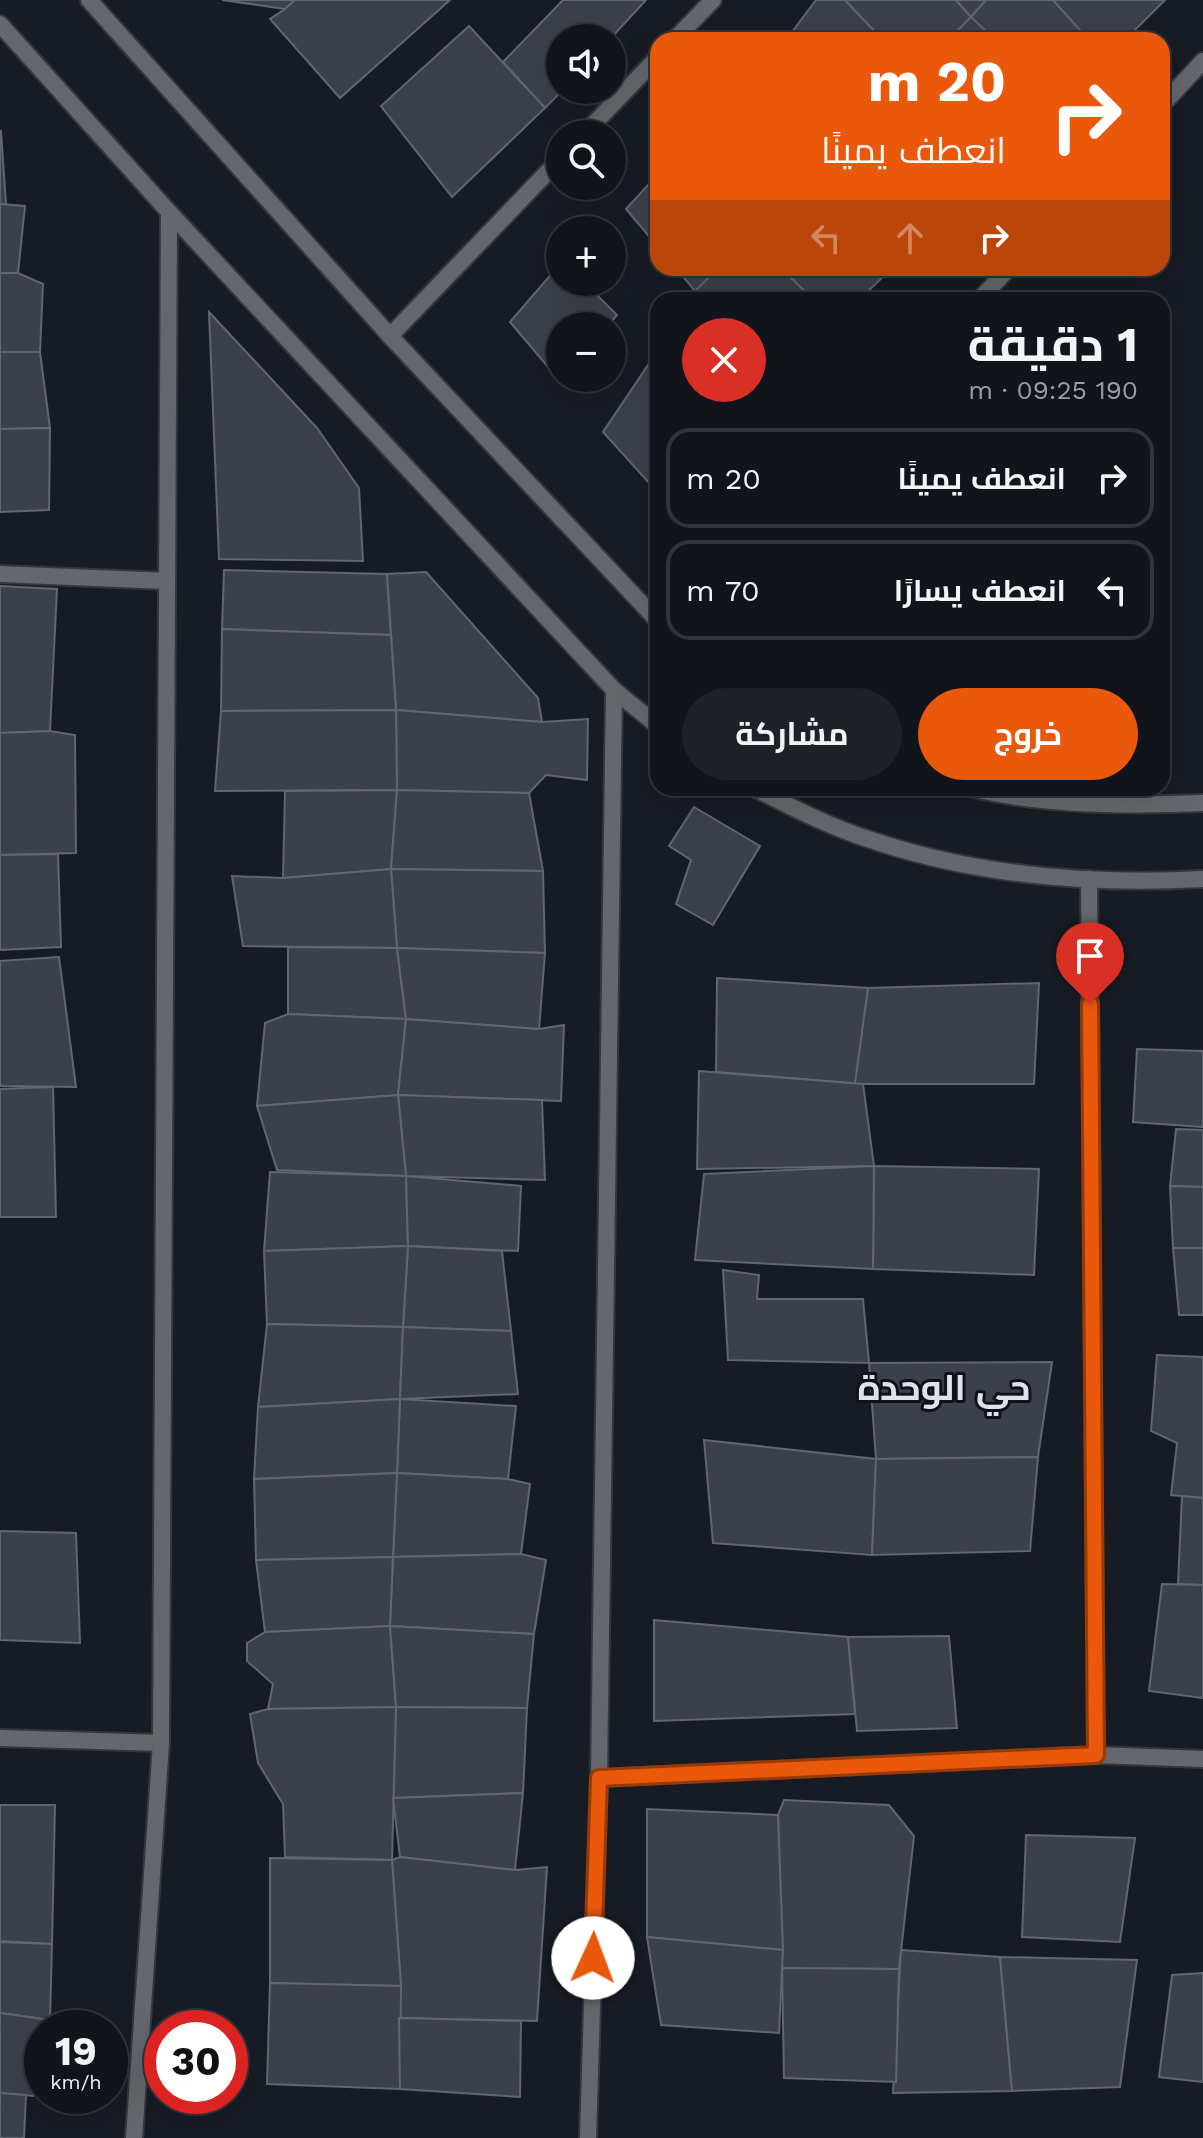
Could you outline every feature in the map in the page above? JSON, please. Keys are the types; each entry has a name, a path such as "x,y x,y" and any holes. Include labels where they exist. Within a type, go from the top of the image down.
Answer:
{"street":[{"path":"89,0 390,336 650,612"},
{"path":"682,32 713,0"},
{"path":"0,24 169,212 614,690 650,719"},
{"path":"1170,96 1203,61"},
{"path":"597,120 650,65"},
{"path":"390,336 546,174"},
{"path":"134,2138 161,1743 169,212"},
{"path":"986,292 1002,276"},
{"path":"0,574 167,581"},
{"path":"588,2138 599,1778 614,690"},
{"path":"769,796 869,840 941,860 1015,874 1089,879 1203,879"},
{"path":"1021,796 1092,802 1203,803"},
{"path":"1089,879 1096,1755"},
{"path":"0,1738 161,1743"},
{"path":"599,1778 1096,1755 1203,1759"}],"building":[{"path":"222,0 295,0 285,9"},
{"path":"295,0 450,0 340,98 270,19"},
{"path":"563,0 646,0 624,24 546,24 546,104 549,104 545,108 503,62"},
{"path":"816,0 845,0 875,32 792,32"},
{"path":"845,0 956,0 971,17 956,32 875,32"},
{"path":"956,0 986,0 971,17"},
{"path":"986,0 1053,0 1082,32 987,32 971,17"},
{"path":"1053,0 1165,0 1133,32 1082,32"},
{"path":"971,17 987,32 956,32"},
{"path":"469,26 545,108 452,197 381,106"},
{"path":"1,131 6,204 0,204"},
{"path":"650,183 650,238 626,209"},
{"path":"0,204 25,206 18,273 0,273"},
{"path":"0,273 18,273 43,284 40,352 0,352"},
{"path":"683,276 711,276 695,291"},
{"path":"711,276 789,276 806,292 696,292"},
{"path":"789,276 884,276 867,292 806,292"},
{"path":"546,280 546,296 598,296 614,312 546,312 546,365 510,322"},
{"path":"209,312 317,428 359,488 363,561 219,559"},
{"path":"0,352 40,352 50,428 0,429"},
{"path":"650,362 650,484 603,432"},
{"path":"50,428 49,510 0,512 0,429"},
{"path":"224,570 387,574 391,635 222,629"},
{"path":"426,572 538,698 542,722 396,710 387,574"},
{"path":"0,586 57,589 50,731 0,733"},
{"path":"222,629 391,635 396,710 221,711"},
{"path":"396,710 542,722 588,719 587,780 546,775 529,793 397,790"},
{"path":"396,710 397,790 215,791 221,711"},
{"path":"50,731 75,735 76,853 0,855 0,733"},
{"path":"397,790 391,869 283,878 285,791"},
{"path":"397,790 529,793 543,871 391,869"},
{"path":"694,807 760,846 713,925 676,904 691,860 669,846"},
{"path":"58,854 61,947 0,950 0,855"},
{"path":"391,869 543,871 545,953 397,948"},
{"path":"391,869 397,948 243,946 232,876 283,878"},
{"path":"288,947 397,948 406,1019 288,1014"},
{"path":"397,948 545,953 539,1029 406,1019"},
{"path":"59,957 76,1087 0,1086 0,961"},
{"path":"717,978 868,988 863,1084 716,1072"},
{"path":"1039,983 1034,1084 863,1084 853,1098 868,988"},
{"path":"288,1014 406,1019 398,1095 257,1106 265,1023"},
{"path":"406,1019 539,1029 564,1025 561,1101 398,1095"},
{"path":"1137,1049 1203,1051 1203,1127 1133,1122"},
{"path":"699,1071 863,1084 874,1166 697,1169"},
{"path":"53,1087 56,1217 0,1217 0,1089"},
{"path":"398,1095 542,1100 545,1180 406,1176"},
{"path":"398,1095 406,1176 277,1170 257,1106"},
{"path":"1176,1129 1203,1130 1203,1187 1170,1186"},
{"path":"874,1166 1039,1169 1034,1275 873,1269"},
{"path":"874,1166 873,1269 695,1260 704,1174"},
{"path":"270,1172 406,1176 408,1246 264,1251"},
{"path":"406,1176 521,1186 518,1251 408,1246"},
{"path":"1170,1186 1203,1187 1203,1248 1173,1248"},
{"path":"408,1246 502,1251 511,1331 403,1327"},
{"path":"408,1246 403,1327 267,1324 264,1251"},
{"path":"1173,1248 1203,1248 1203,1315 1179,1315"},
{"path":"723,1270 759,1275 757,1299 863,1299 869,1363 728,1360"},
{"path":"267,1324 403,1327 400,1399 258,1407"},
{"path":"403,1327 511,1331 518,1394 400,1399"},
{"path":"1157,1355 1203,1357 1203,1498 1171,1495 1177,1443 1151,1431"},
{"path":"1052,1362 1038,1457 876,1459 869,1363"},
{"path":"400,1399 516,1406 508,1479 397,1473"},
{"path":"400,1399 397,1473 254,1479 258,1407"},
{"path":"704,1440 876,1459 872,1555 713,1543"},
{"path":"1038,1457 1030,1551 872,1555 876,1459"},
{"path":"397,1473 508,1479 530,1484 521,1554 393,1557"},
{"path":"397,1473 393,1557 256,1560 254,1479"},
{"path":"1182,1496 1203,1498 1203,1585 1178,1584"},
{"path":"0,1531 76,1533 80,1643 0,1640"},
{"path":"521,1554 546,1560 534,1634 390,1626 393,1557"},
{"path":"393,1557 390,1626 265,1632 256,1560"},
{"path":"1162,1584 1203,1585 1203,1698 1149,1691"},
{"path":"654,1620 848,1637 855,1714 654,1721"},
{"path":"390,1626 396,1707 268,1709 273,1684 247,1661 247,1643 265,1632"},
{"path":"390,1626 534,1634 527,1708 396,1707"},
{"path":"949,1636 957,1728 857,1731 848,1637"},
{"path":"396,1707 527,1708 523,1793 393,1798"},
{"path":"396,1707 392,1860 285,1857 283,1804 258,1763 250,1714 268,1709"},
{"path":"523,1793 515,1870 400,1857 393,1798"},
{"path":"784,1800 889,1805 914,1836 899,1969 782,1968 778,1815"},
{"path":"0,1805 55,1805 52,1944 0,1941"},
{"path":"647,1809 778,1815 783,1950 647,1937"},
{"path":"1026,1835 1135,1838 1120,1942 1022,1937"},
{"path":"400,1857 515,1870 547,1867 537,2021 399,2018 401,1986 392,1860"},
{"path":"270,1858 392,1860 401,1986 270,1983"},
{"path":"647,1937 783,1950 779,2033 661,2025"},
{"path":"0,1942 52,1944 50,2010 24,2010 24,2016 0,2013"},
{"path":"901,1950 1000,1957 1012,2091 893,2093"},
{"path":"1000,1957 1137,1960 1120,2087 1012,2091"},
{"path":"782,1968 899,1969 896,2082 784,2078"},
{"path":"1203,1973 1203,2082 1159,2077 1172,1975"},
{"path":"270,1983 401,1986 400,2089 267,2084"},
{"path":"0,2013 24,2016 24,2095 0,2093"},
{"path":"399,2018 521,2021 520,2097 400,2089"},
{"path":"0,2093 24,2095 24,2138 0,2138"}],"district":[{"name":"حي الوحدة","path":"944,1388"}],"route":[{"path":"593,1958 599,1778 1096,1755 1090,1004"}]}
